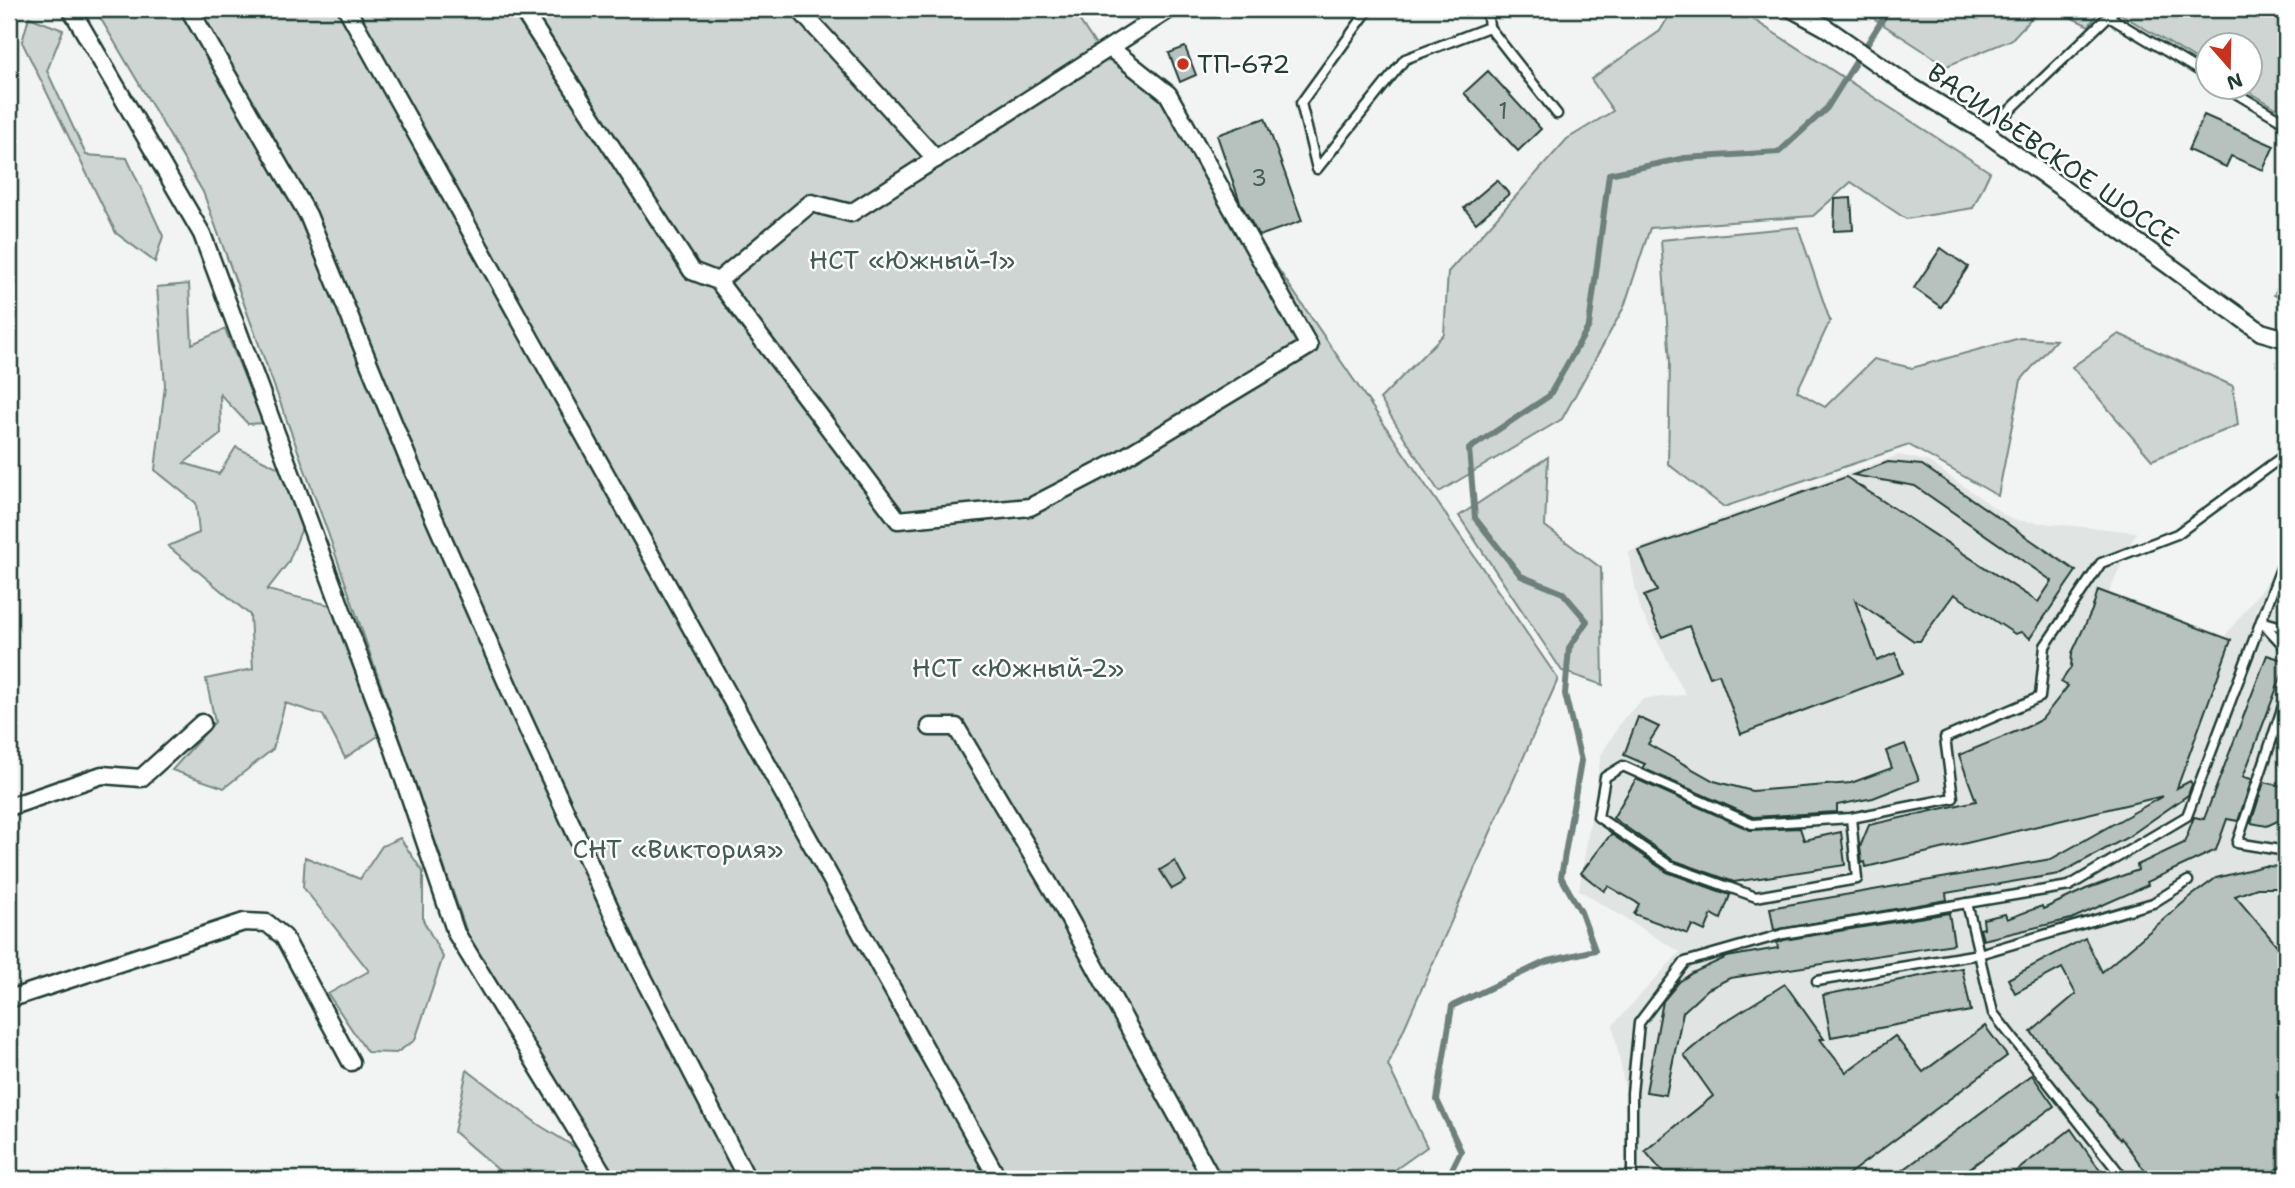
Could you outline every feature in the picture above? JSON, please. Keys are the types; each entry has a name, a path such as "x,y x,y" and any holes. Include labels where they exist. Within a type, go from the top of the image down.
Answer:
{"street":[{"path":"71,9 202,234 394,750 456,933 602,1172 603,1179"},
{"path":"189,9 308,215 411,466 521,715 633,958 747,1179"},
{"path":"347,9 998,1179"},
{"path":"522,9 692,271 718,281 898,520 1030,507 1124,457 1309,346 1168,94 1110,48"},
{"path":"799,9 936,159"},
{"path":"718,281 811,203 850,213 1170,9"},
{"name":"ВАСИЛЬЕВСКОЕ ШОССЕ","path":"1792,9 1825,27 1905,83 1986,133 2261,332 2286,339"},
{"path":"9,807 102,775 141,778 202,723"},
{"path":"930,727 956,727 1061,904 1212,1179"},
{"path":"9,999 244,922 267,923 284,937 351,1062"}],"lane":[{"path":"1368,9 1301,103 1317,169 1405,59 1489,27"},
{"path":"1487,9 1489,27 1557,114"},
{"path":"1986,133 2116,9"},
{"path":"2109,17 2194,68"},
{"path":"2251,102 2286,123"},
{"path":"1851,818 1857,879 1756,897 1670,866 1598,817 1605,778 1623,766 1752,824 1851,818 1953,797 1945,738 2040,697 2045,646 2101,563 2177,534 2286,454"},
{"path":"1632,1179 1632,1093 1639,1023 1685,962 1783,934 2070,886 2187,816 2286,555"},
{"path":"2261,621 2286,628"},
{"path":"2261,621 2286,648"},
{"path":"2286,697 2237,843 2286,851"},
{"path":"1817,981 1979,954 2153,903 2188,881"},
{"path":"1967,903 1993,1013 2124,1179"}],"shaded area":[{"path":"1899,455 1929,462 2012,520 2136,532 2109,592 2225,636 2286,558 2286,1179 1638,1179 1627,1167 1629,1111 1613,1025 1680,952 1579,890 1601,755 1623,719 1643,699 1686,695 1640,609 1628,552"}],"green space":[{"path":"95,9 1072,9 1097,47 1162,99 1558,679 1388,1065 1427,1147 1382,1179 614,1179 471,944 327,530 203,192"},
{"path":"1673,9 1737,9 1990,172 1973,208 1906,219 1851,182 1813,216 1650,228 1624,307 1562,419 1439,492 1380,399 1444,334 1448,272 1567,139 1613,111 1591,79 1660,31"},
{"path":"1859,9 2040,9 2011,40 1947,66"},
{"path":"2053,9 2100,9 2089,26"},
{"path":"2122,9 2286,9 2286,114 2264,101 2264,32 2194,32 2194,58 2119,13"},
{"path":"29,17 63,30 47,71 86,155 127,158 163,236 155,262 116,233 22,42"},
{"path":"1798,227 1830,321 1797,391 1825,407 1874,359 1912,368 2020,338 2056,340 2021,380 1998,496 1909,445 1724,507 1668,464 1670,362 1661,240"},
{"path":"2286,270 2286,301 2274,295"},
{"path":"189,284 192,344 225,329 263,423 248,424 220,394 221,434 184,463 219,474 236,447 283,470 304,523 288,563 267,590 334,606 382,729 378,736 345,758 323,715 285,703 273,749 224,788 172,770 215,722 206,679 253,669 250,615 168,546 199,533 196,503 155,470 165,385 157,287"},
{"path":"2119,334 2233,386 2238,425 2152,460 2072,367"},
{"path":"1548,457 1545,526 1601,568 1603,685 1562,671 1459,516"},
{"path":"400,838 423,872 423,920 443,957 415,1040 396,1053 367,1052 328,994 369,971 303,887 305,857 360,879 382,846"},
{"path":"467,1070 539,1125 581,1151 591,1179 509,1179 454,1132"}],"building":[{"name":"ТП-672","path":"1185,47 1196,75 1180,82 1169,53"},
{"path":"1488,71 1541,129 1518,151 1464,93"},
{"path":"2204,115 2274,146 2263,170 2231,156 2226,167 2188,150"},
{"path":"1265,118 1302,221 1259,236 1240,202 1217,135"},
{"path":"1497,180 1509,194 1476,223 1464,208"},
{"path":"1851,198 1853,230 1834,231 1835,199"},
{"path":"1941,248 1968,267 1941,307 1914,288"},
{"path":"1888,462 1922,465 2076,571 2030,638 2021,632 2015,634 1954,594 1920,641 1914,641 1855,600 1877,661 1895,653 1903,673 1741,734 1719,674 1710,677 1689,626 1662,637 1644,596 1657,591 1639,551 1846,477 2038,602 2052,581 1915,486 1853,475"},
{"path":"2098,590 2231,640 2177,788 2190,781 2192,784 2188,795 2128,837 2059,874 1946,893 1947,900 1774,930 1770,908 2051,859 2163,796 1866,867 1865,862 1862,863 1860,847 1869,825 1976,801 1959,755 2042,719 2068,686 2061,682 2071,667 2072,653"},
{"path":"2267,655 2286,661 2286,664 2243,777 2252,779 2238,821 2227,819 2216,850 2147,882 2148,885 2071,919 1983,940 1980,929 1984,928 1983,919 2005,914 2007,919 2042,906 2043,909 2086,889 2138,870 2137,865 2184,843 2194,817 2204,819"},
{"path":"1638,717 1659,727 1648,744 1714,781 1752,791 1851,783 1892,768 1886,751 1905,744 1919,780 1873,798 1837,805 1837,812 1753,817 1642,768 1645,764 1624,755"},
{"path":"1636,779 1750,830 1800,828 1804,840 1841,832 1845,865 1734,882 1673,860 1613,818"},
{"path":"2264,782 2286,787 2286,817 2267,826 2251,823"},
{"path":"1611,834 1667,872 1730,895 1721,919 1712,914 1705,931 1692,925 1688,934 1634,914 1639,904 1608,886 1604,891 1581,873"},
{"path":"1175,861 1186,881 1172,889 1160,870"},
{"path":"2264,866 2286,867 2286,888 2257,888 2235,896 2286,956 2286,1162 2263,1179 2151,1179 2121,1138 2120,1140 2098,1110 2031,1032 2076,994 2062,968 2015,993 2008,979 2085,938 2102,972 2216,878"},
{"path":"1949,913 1954,944 1730,978 1708,989 1683,1012 1666,1095 1646,1092 1663,1001 1679,982 1692,973 1727,957 1778,948 1777,943 1784,940"},
{"path":"1962,968 1971,1011 1831,1037 1823,995"},
{"path":"1785,984 1824,1039 1820,1039 1846,1072 1895,1036 1923,1072 1985,1026 2007,1056 1842,1179 1668,1179 1645,1151 1713,1096 1684,1055 1721,1024"},
{"path":"2032,1075 2054,1106 1955,1179 1891,1179"},
{"path":"2071,1129 2106,1179 2006,1179"}],"waterway":[{"path":"1447,1179 1461,1151 1437,1100 1452,1006 1545,962 1595,950 1581,912 1561,877 1581,761 1565,694 1569,648 1587,621 1563,593 1521,576 1475,518 1469,449 1549,396 1589,326 1609,174 1685,158 1779,152 1827,108 1889,9"}],"place":[{"name":"ТП-672","path":"1183,64"}],"park label":[{"name":"НСТ «Южный-1»","path":"912,260"},
{"name":"НСТ «Южный-2»","path":"1018,668"},
{"name":"СНТ «Виктория»","path":"678,849"}]}
